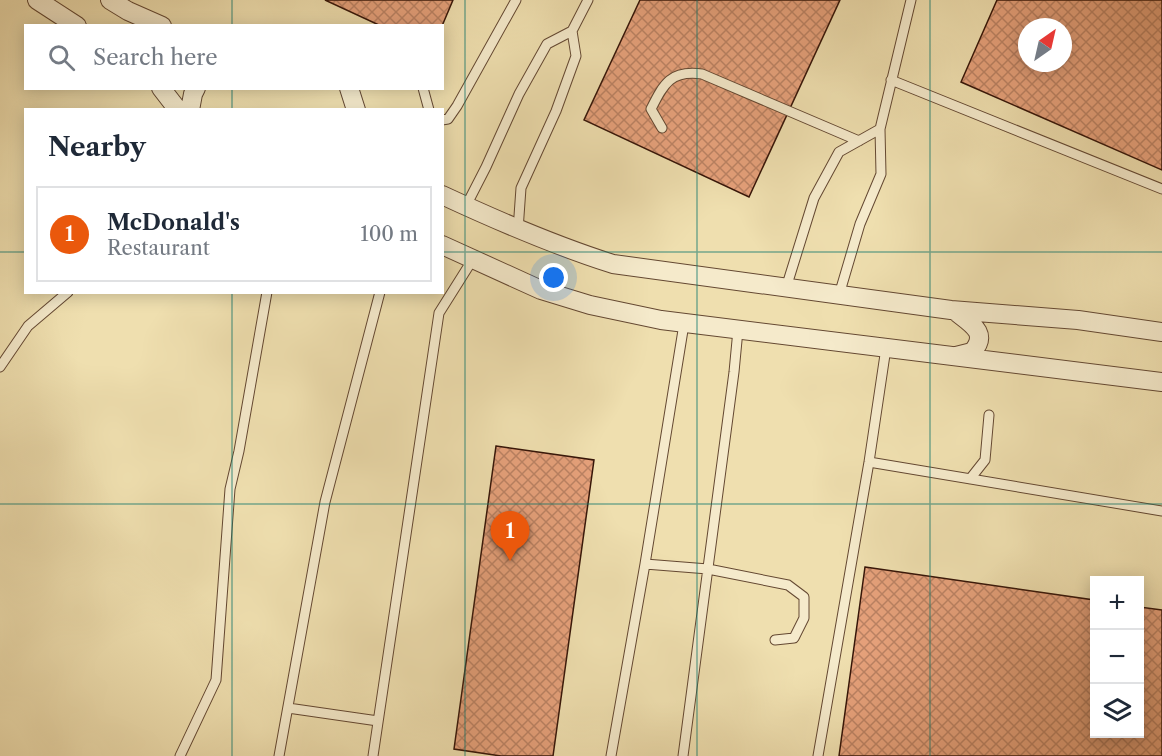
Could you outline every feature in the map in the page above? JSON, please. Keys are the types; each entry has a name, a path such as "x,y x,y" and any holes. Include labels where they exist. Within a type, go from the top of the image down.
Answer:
{"street":[{"path":"37,0 74,24"},
{"path":"110,0 157,24"},
{"path":"163,90 176,108"},
{"path":"191,108 195,90"},
{"path":"350,90 355,108"},
{"path":"444,196 518,230 566,249 614,264 955,311 1078,320 1162,332"},
{"path":"444,246 541,290 590,305 684,324 1162,382"},
{"path":"951,356 972,352 980,342 980,335 976,329 955,311"}],"lane":[{"path":"444,120 448,119 457,106 516,0"},
{"path":"518,230 521,189 556,111 576,56 572,31 587,0"},
{"path":"839,295 860,224 881,174 880,129 911,0"},
{"path":"466,206 519,94 547,44 572,31"},
{"path":"662,128 651,110 659,92 673,77 686,72 702,74 859,141"},
{"path":"891,80 1162,189"},
{"path":"424,90 428,108"},
{"path":"786,288 814,198 839,152 880,129"},
{"path":"373,756 439,313 473,260"},
{"path":"0,368 28,326 66,294"},
{"path":"180,756 216,680 230,489 239,451 267,294"},
{"path":"279,756 325,502 379,294"},
{"path":"611,756 684,324"},
{"path":"683,756 738,330"},
{"path":"818,756 869,462 886,348"},
{"path":"970,479 985,459 989,415"},
{"path":"869,462 1162,511"},
{"path":"645,564 708,569 788,585 804,597 804,618 794,638 775,640"},
{"path":"288,708 378,721"}],"building":[{"path":"325,0 453,0 443,24 377,24"},
{"path":"640,0 840,0 749,197 584,120"},
{"path":"997,0 1162,0 1162,170 961,82"},
{"path":"496,446 594,460 553,756 501,756 454,749"},
{"path":"865,567 1090,599 1090,738 1144,738 1144,608 1162,610 1162,756 839,756"}],"place":[{"name":"McDonald's","path":"510,561"}]}
